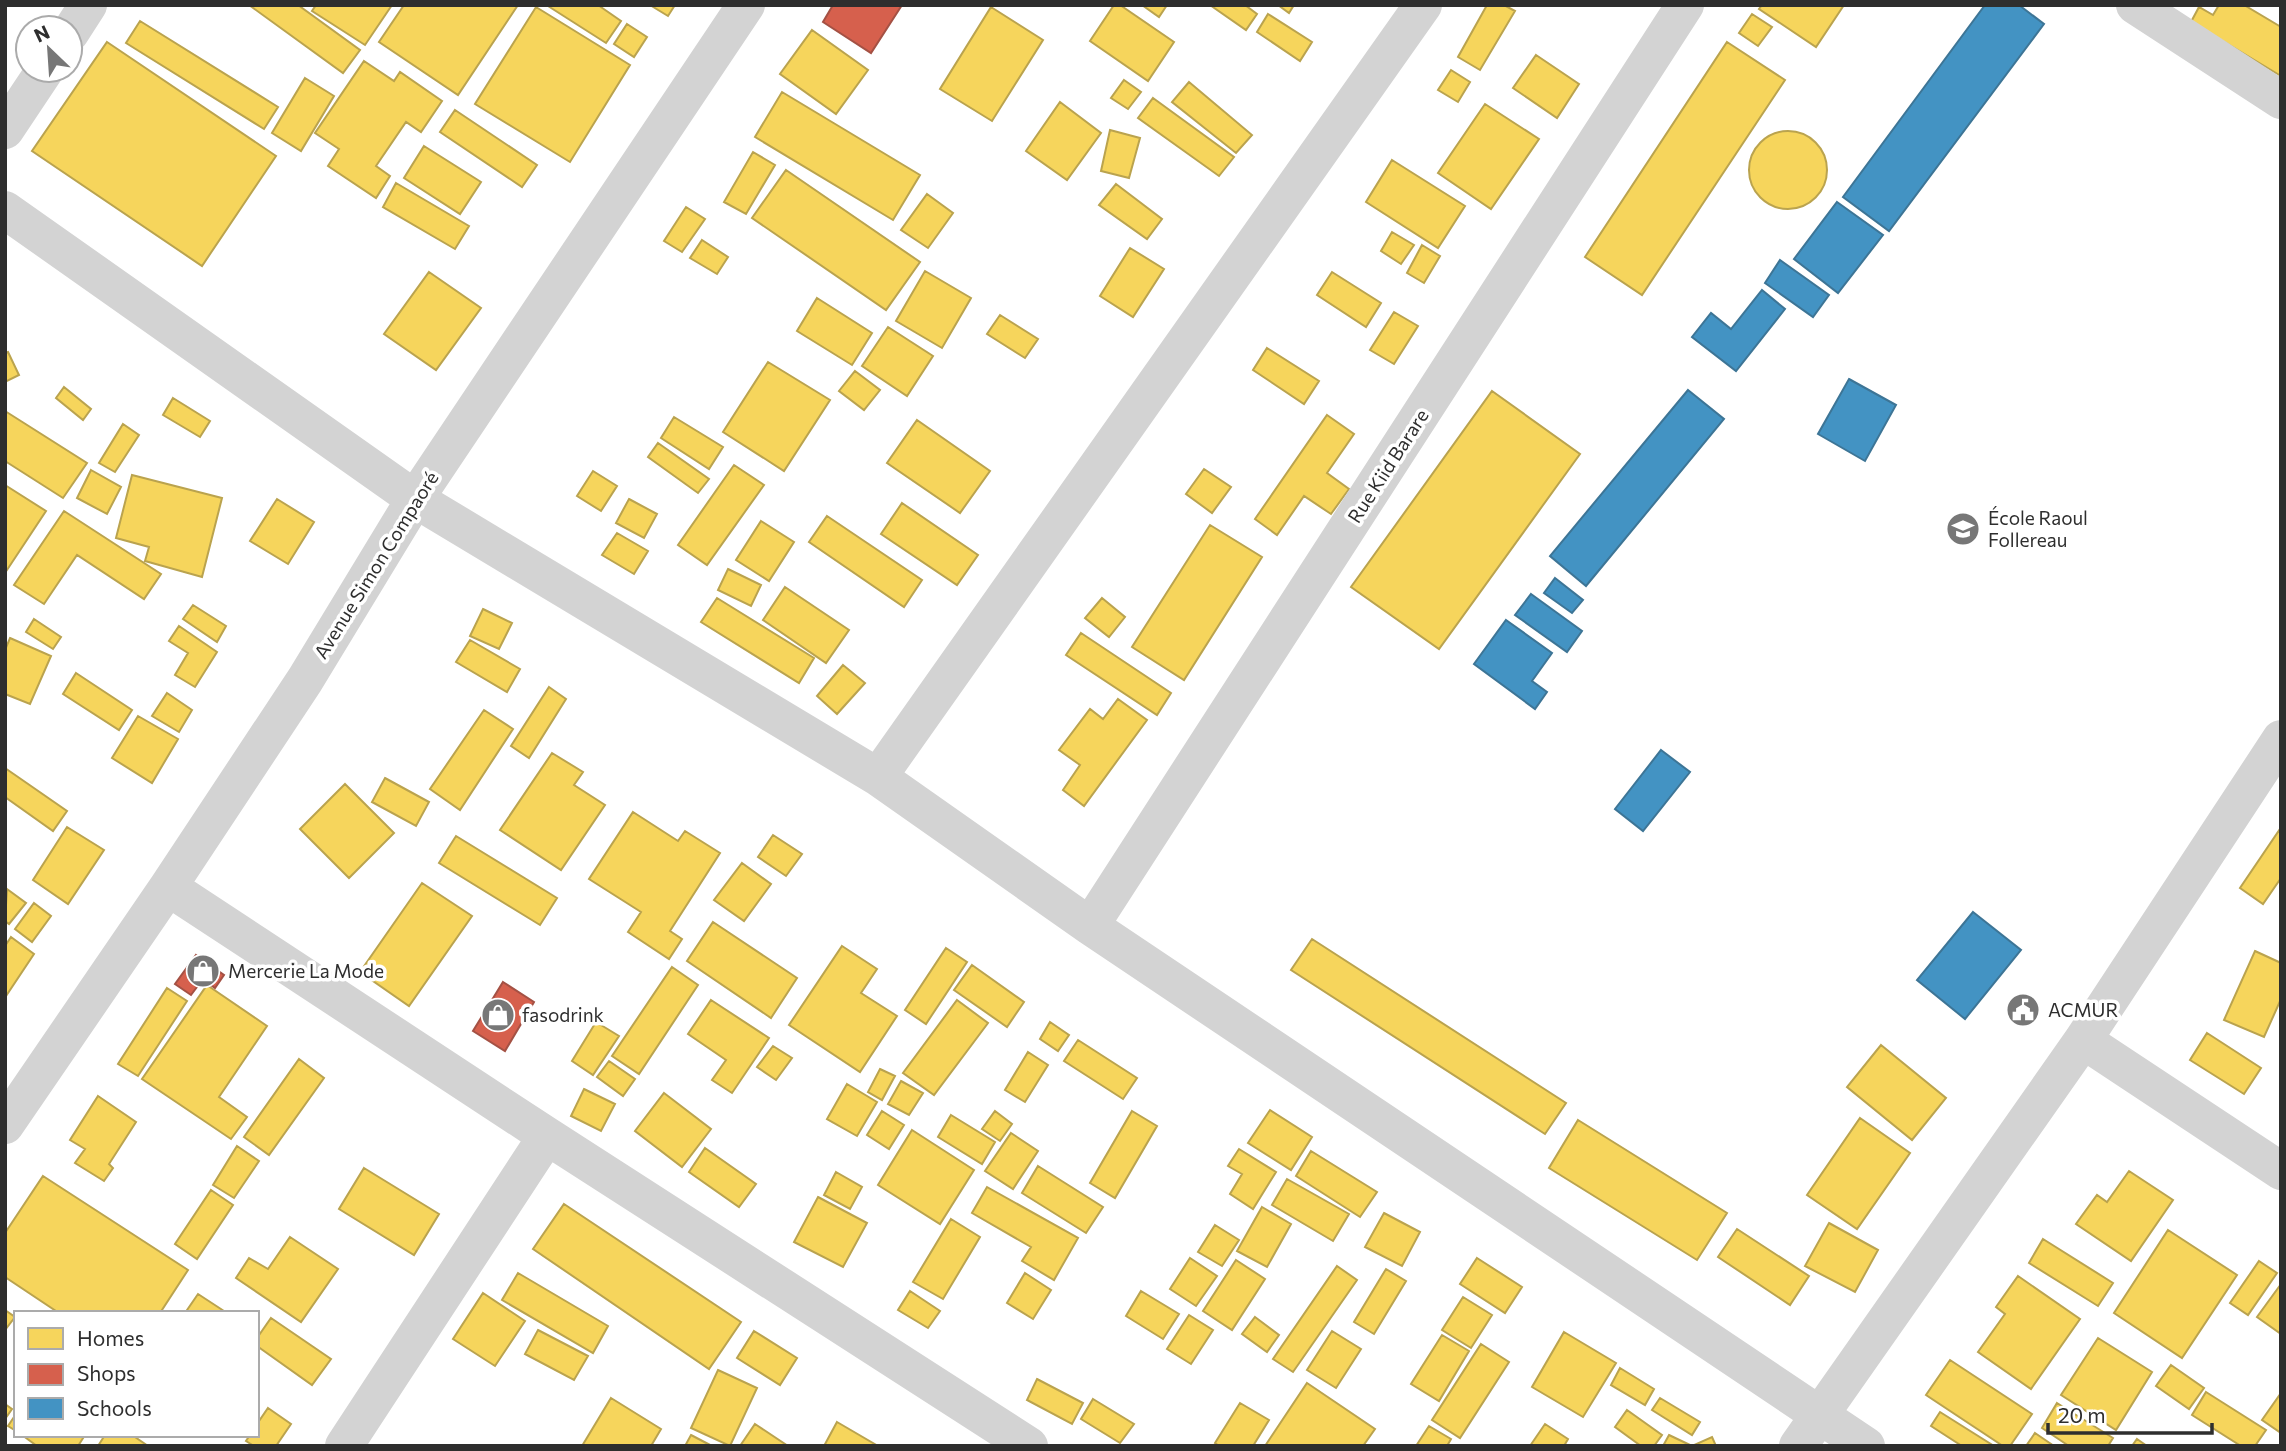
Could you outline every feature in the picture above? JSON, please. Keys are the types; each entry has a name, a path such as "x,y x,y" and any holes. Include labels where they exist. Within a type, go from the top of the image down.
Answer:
{"street":[{"name":"Avenue Simon Compaoré","path":"5,1125 168,887 305,680 415,499 746,5"},
{"path":"878,777 1423,5"},
{"name":"Rue Kiid Barare","path":"1090,926 1685,5"},
{"path":"2135,5 2281,100"},
{"path":"5,130 36,84"},
{"path":"5,210 415,499 878,777 1090,926 1866,1446"},
{"path":"1798,1446 2082,1040 2281,739"},
{"path":"168,887 547,1136 1029,1446"},
{"path":"2082,1040 2281,1171"},
{"path":"344,1446 547,1136"}],"building: Homes":[{"path":"249,5 298,5 360,50 343,73"},
{"path":"316,5 392,5 365,45 312,11"},
{"path":"404,5 518,5 458,95 379,42"},
{"path":"598,5 621,21 606,43 548,6"},
{"path":"650,5 675,5 668,16"},
{"path":"1114,5 1120,5 1174,42 1148,81 1090,41"},
{"path":"1142,5 1167,5 1159,17"},
{"path":"1210,5 1245,5 1257,14 1246,30"},
{"path":"1278,5 1294,5 1289,13"},
{"path":"1487,5 1504,5 1515,11 1480,70 1458,57"},
{"path":"1762,5 1844,5 1816,47 1759,9"},
{"path":"2219,5 2244,5 2281,27 2281,76 2191,22 2199,7 2213,15"},
{"path":"536,7 630,65 570,162 475,104"},
{"path":"991,7 1043,40 992,121 940,89"},
{"path":"1268,14 1312,42 1300,61 1257,32"},
{"path":"1752,14 1772,27 1758,46 1739,33"},
{"path":"140,21 278,107 264,129 126,43"},
{"path":"627,24 647,37 634,57 614,44"},
{"path":"812,30 868,70 836,114 780,74"},
{"path":"107,42 276,156 202,266 32,151 78,84 84,84 84,75"},
{"path":"1727,42 1785,80 1642,295 1585,257"},
{"path":"1536,55 1579,84 1557,118 1513,88"},
{"path":"364,61 394,81 400,72 442,101 421,132 406,122 376,166 390,176 376,198 328,166 339,149 315,133"},
{"path":"1451,70 1470,82 1458,102 1438,90"},
{"path":"305,78 334,96 301,151 272,133"},
{"path":"1124,80 1141,92 1128,109 1111,98"},
{"path":"1189,82 1252,135 1236,153 1172,102"},
{"path":"782,92 920,175 893,220 755,137"},
{"path":"1153,98 1234,157 1219,176 1138,118"},
{"path":"1060,102 1101,133 1067,180 1026,151"},
{"path":"1485,104 1539,139 1491,209 1438,173"},
{"path":"455,110 537,165 522,187 440,132"},
{"path":"1110,130 1140,138 1129,178 1101,171"},
{"path":"1788,131 1803,134 1820,148 1827,170 1824,185 1810,202 1788,209 1773,206 1756,192 1749,170 1752,155 1766,138"},
{"path":"424,146 481,182 460,214 404,178"},
{"path":"753,152 775,165 746,214 724,202"},
{"path":"1392,160 1465,206 1438,248 1366,202"},
{"path":"786,170 920,262 886,310 752,218"},
{"path":"396,183 469,226 455,249 383,207"},
{"path":"1116,184 1162,219 1147,239 1099,205"},
{"path":"927,194 953,213 928,248 901,230"},
{"path":"686,207 705,219 682,252 664,241"},
{"path":"1392,232 1414,245 1401,264 1381,251"},
{"path":"702,240 728,257 717,274 690,258"},
{"path":"1422,245 1440,256 1424,283 1407,273"},
{"path":"1130,248 1164,269 1133,317 1100,296"},
{"path":"925,271 971,298 942,348 896,321"},
{"path":"429,272 481,308 436,370 384,334"},
{"path":"1332,272 1381,303 1366,327 1317,295"},
{"path":"817,298 872,333 852,365 797,331"},
{"path":"1394,312 1418,326 1394,364 1370,350"},
{"path":"1000,315 1038,339 1025,358 987,334"},
{"path":"888,327 933,356 907,396 862,366"},
{"path":"1267,348 1319,381 1304,404 1253,370"},
{"path":"8,352 19,375 5,382 5,353"},
{"path":"768,362 830,400 784,471 723,432"},
{"path":"855,371 880,390 864,410 839,391"},
{"path":"64,387 91,409 83,420 56,398"},
{"path":"1492,391 1580,454 1439,649 1351,587"},
{"path":"173,398 210,421 200,437 163,415"},
{"path":"5,411 87,463 63,498 5,461"},
{"path":"1327,415 1354,434 1327,473 1349,489 1331,514 1304,496 1277,535 1255,519"},
{"path":"674,417 723,447 709,469 661,438"},
{"path":"917,420 990,471 960,513 887,463"},
{"path":"123,424 139,435 115,472 99,463"},
{"path":"658,443 709,479 698,493 648,457"},
{"path":"734,465 764,485 707,565 678,545"},
{"path":"1204,469 1231,487 1212,513 1186,494"},
{"path":"91,470 121,487 107,514 77,498"},
{"path":"593,471 617,486 601,511 577,496"},
{"path":"132,475 222,498 202,577 145,561 149,547 116,538"},
{"path":"5,485 46,511 5,573"},
{"path":"277,499 314,522 288,564 250,541"},
{"path":"629,499 657,514 644,538 616,523"},
{"path":"902,503 978,555 957,585 881,534"},
{"path":"64,511 161,574 144,599 77,555 44,604 14,585"},
{"path":"827,516 922,580 904,607 809,542"},
{"path":"761,521 794,542 769,581 736,560"},
{"path":"1210,525 1262,557 1184,680 1132,647"},
{"path":"617,533 648,551 634,574 602,555"},
{"path":"728,569 761,585 751,606 718,590"},
{"path":"785,587 849,630 826,663 763,620"},
{"path":"717,598 814,658 799,683 701,622"},
{"path":"1102,598 1125,617 1109,637 1085,618"},
{"path":"193,605 226,626 217,642 183,619"},
{"path":"483,609 512,623 499,649 470,636"},
{"path":"34,619 61,637 53,649 26,632"},
{"path":"179,626 217,652 195,687 175,675 188,653 169,641"},
{"path":"1081,633 1171,693 1157,715 1066,655"},
{"path":"10,638 51,656 30,704 5,694 5,650"},
{"path":"470,640 520,669 507,692 456,662"},
{"path":"843,665 865,683 837,714 817,696"},
{"path":"76,673 132,710 119,730 63,694"},
{"path":"549,687 566,699 529,758 511,746"},
{"path":"167,693 192,710 179,732 152,716"},
{"path":"1118,699 1147,720 1084,806 1063,790 1080,765 1059,750 1090,709 1103,719"},
{"path":"484,710 513,729 460,810 430,789"},
{"path":"138,716 178,739 152,783 112,758"},
{"path":"552,753 583,772 574,785 605,805 561,870 500,830"},
{"path":"5,768 67,811 53,831 5,797"},
{"path":"385,778 429,802 416,826 372,802"},
{"path":"345,784 394,833 349,878 300,829"},
{"path":"633,812 678,841 685,831 720,853 670,931 682,939 669,959 628,932 641,912 589,879"},
{"path":"67,827 104,850 68,904 33,880"},
{"path":"2280,829 2281,878 2263,904 2240,888"},
{"path":"773,835 802,854 786,876 758,857"},
{"path":"456,836 557,898 540,925 439,863"},
{"path":"742,863 771,884 744,921 714,900"},
{"path":"422,883 472,916 409,1006 360,972"},
{"path":"7,889 26,903 9,924 5,921"},
{"path":"34,903 51,916 32,942 15,929"},
{"path":"713,922 797,978 771,1018 687,961"},
{"path":"11,937 34,954 6,996 5,946"},
{"path":"1312,939 1566,1103 1545,1134 1291,970"},
{"path":"842,946 877,969 861,993 897,1016 860,1072 789,1025"},
{"path":"946,948 967,962 926,1024 905,1010"},
{"path":"2255,951 2281,963 2281,999 2264,1037 2224,1020"},
{"path":"972,965 1024,1002 1007,1027 954,990"},
{"path":"672,967 698,985 639,1074 612,1056"},
{"path":"207,985 267,1026 219,1097 247,1117 231,1139 142,1079"},
{"path":"167,988 187,1001 138,1076 118,1064"},
{"path":"711,1000 769,1038 732,1093 712,1080 726,1060 688,1034"},
{"path":"957,1000 988,1023 934,1095 903,1073"},
{"path":"596,1022 619,1036 593,1075 572,1061"},
{"path":"1050,1022 1069,1035 1058,1051 1040,1039"},
{"path":"2207,1033 2261,1068 2244,1094 2190,1060"},
{"path":"1078,1040 1137,1078 1123,1099 1064,1061"},
{"path":"1881,1045 1946,1098 1912,1140 1847,1087"},
{"path":"773,1046 792,1058 776,1080 757,1067"},
{"path":"1028,1052 1048,1065 1025,1102 1005,1090"},
{"path":"299,1059 324,1078 269,1155 244,1137"},
{"path":"609,1061 635,1079 623,1096 597,1077"},
{"path":"880,1069 895,1076 882,1100 868,1092"},
{"path":"901,1081 923,1093 909,1115 888,1104"},
{"path":"847,1084 877,1102 857,1136 827,1119"},
{"path":"584,1089 615,1104 601,1131 571,1116"},
{"path":"664,1093 711,1129 682,1167 635,1131"},
{"path":"98,1096 136,1122 109,1164 113,1168 104,1181 75,1163 85,1149 70,1140"},
{"path":"1270,1110 1312,1137 1291,1170 1248,1143"},
{"path":"882,1111 904,1125 889,1149 867,1135"},
{"path":"995,1111 1012,1124 1000,1141 982,1129"},
{"path":"1132,1111 1157,1126 1115,1198 1090,1183"},
{"path":"951,1115 995,1142 982,1164 938,1137"},
{"path":"1860,1118 1910,1153 1857,1229 1807,1195"},
{"path":"1578,1120 1727,1213 1697,1260 1549,1168"},
{"path":"912,1130 974,1170 940,1224 878,1185"},
{"path":"1011,1133 1038,1151 1013,1189 985,1171"},
{"path":"237,1146 259,1161 234,1198 213,1185"},
{"path":"705,1148 756,1184 739,1207 689,1172"},
{"path":"1239,1149 1276,1172 1253,1209 1230,1194 1242,1174 1228,1166"},
{"path":"1311,1151 1377,1192 1360,1217 1296,1176"},
{"path":"1038,1166 1103,1207 1086,1233 1022,1193"},
{"path":"364,1168 439,1214 414,1255 339,1209"},
{"path":"2129,1171 2173,1200 2131,1261 2076,1224 2097,1195 2107,1202"},
{"path":"836,1172 862,1187 850,1209 824,1195"},
{"path":"43,1176 188,1270 161,1311 56,1311 5,1277 5,1233"},
{"path":"1287,1179 1349,1214 1333,1241 1272,1205"},
{"path":"987,1187 1078,1238 1054,1280 1022,1261 1031,1247 972,1213"},
{"path":"211,1190 233,1205 197,1259 175,1244"},
{"path":"818,1197 867,1223 843,1267 794,1242"},
{"path":"564,1204 741,1322 709,1369 533,1249"},
{"path":"1262,1207 1291,1224 1267,1267 1237,1251"},
{"path":"1384,1213 1420,1232 1402,1266 1365,1247"},
{"path":"951,1219 980,1237 943,1299 913,1282"},
{"path":"1829,1223 1878,1250 1855,1292 1805,1266"},
{"path":"1215,1225 1239,1240 1222,1266 1198,1252"},
{"path":"1737,1229 1809,1276 1790,1305 1718,1257"},
{"path":"2168,1230 2237,1275 2182,1358 2114,1313"},
{"path":"290,1237 338,1269 301,1322 236,1278 249,1258 268,1269"},
{"path":"2043,1239 2113,1283 2098,1306 2029,1263"},
{"path":"1190,1258 1217,1276 1196,1306 1170,1289"},
{"path":"1477,1258 1522,1287 1505,1313 1460,1284"},
{"path":"1236,1260 1265,1279 1232,1330 1203,1311"},
{"path":"2259,1261 2277,1273 2248,1315 2230,1303"},
{"path":"1337,1266 1357,1280 1293,1372 1273,1359"},
{"path":"1386,1269 1406,1281 1374,1334 1354,1322"},
{"path":"518,1273 608,1326 593,1353 502,1300"},
{"path":"1025,1273 1051,1290 1033,1319 1007,1303"},
{"path":"2018,1276 2080,1319 2031,1389 1978,1352 2005,1314 1996,1307"},
{"path":"2281,1284 2281,1334 2257,1317"},
{"path":"910,1291 940,1311 928,1328 898,1310"},
{"path":"1141,1291 1179,1314 1163,1339 1126,1316"},
{"path":"483,1293 525,1321 495,1366 453,1339"},
{"path":"198,1294 224,1311 186,1311"},
{"path":"1463,1297 1492,1315 1471,1348 1442,1330"},
{"path":"5,1310 14,1318 5,1330"},
{"path":"1189,1315 1213,1330 1191,1364 1167,1349"},
{"path":"1255,1317 1279,1335 1267,1352 1242,1334"},
{"path":"271,1318 331,1359 312,1385 259,1347 259,1335"},
{"path":"538,1330 588,1356 574,1380 525,1354"},
{"path":"754,1331 797,1358 780,1385 737,1358"},
{"path":"1332,1331 1361,1349 1336,1388 1307,1370"},
{"path":"1564,1332 1616,1363 1583,1417 1532,1387"},
{"path":"1442,1335 1469,1351 1439,1401 1411,1384"},
{"path":"2098,1338 2152,1372 2116,1430 2061,1395"},
{"path":"1481,1344 1509,1362 1460,1438 1432,1420"},
{"path":"1950,1360 2032,1414 2010,1446 2003,1446 1926,1395"},
{"path":"2171,1365 2204,1388 2189,1409 2156,1386"},
{"path":"1620,1368 1654,1389 1645,1405 1611,1385"},
{"path":"718,1370 757,1388 730,1446 691,1428"},
{"path":"1037,1379 1083,1403 1072,1424 1027,1400"},
{"path":"1307,1383 1375,1429 1363,1446 1265,1446"},
{"path":"2206,1392 2266,1430 2255,1446 2241,1446 2192,1415"},
{"path":"2281,1393 2281,1433 2262,1420"},
{"path":"611,1398 661,1429 651,1446 582,1446"},
{"path":"1660,1398 1700,1422 1692,1435 1652,1410"},
{"path":"1093,1399 1134,1424 1120,1443 1081,1419"},
{"path":"1240,1403 1269,1420 1253,1446 1219,1446 1215,1443"},
{"path":"2057,1403 2113,1438 2108,1446 2069,1446 2042,1428"},
{"path":"5,1404 12,1409 5,1419"},
{"path":"268,1408 291,1424 276,1446 254,1446 246,1441 249,1437 259,1437 259,1421"},
{"path":"1627,1410 1662,1435 1654,1446 1641,1446 1615,1427"},
{"path":"1940,1412 1994,1446 1962,1446 1931,1426"},
{"path":"14,1417 14,1430 8,1426"},
{"path":"837,1422 878,1446 824,1446"},
{"path":"755,1424 788,1446 740,1446"},
{"path":"1545,1424 1568,1439 1564,1446 1530,1446"},
{"path":"1429,1426 1451,1439 1447,1446 1416,1446"},
{"path":"2035,1433 2054,1446 2026,1446"},
{"path":"691,1435 712,1446 685,1446"},
{"path":"1669,1435 1690,1445 1663,1446"},
{"path":"25,1437 84,1437 78,1446 37,1446"},
{"path":"104,1437 135,1437 148,1446 98,1446"},
{"path":"1712,1437 1716,1446 1694,1445"},
{"path":"2137,1439 2147,1446 2132,1446"}],"building: Shops":[{"path":"833,5 902,5 871,53 823,22"},
{"path":"196,955 224,975 215,988 203,979 191,995 175,984"},
{"path":"503,982 534,1002 505,1051 473,1031"}],"building: Schools":[{"path":"1985,5 2019,5 2044,24 1889,231 1843,197"},
{"path":"1837,202 1883,235 1838,293 1794,259"},
{"path":"1780,260 1829,295 1813,317 1765,283"},
{"path":"1762,290 1785,309 1736,371 1692,337 1711,313 1731,329"},
{"path":"1849,379 1896,405 1865,461 1818,434"},
{"path":"1688,390 1724,419 1586,586 1550,556"},
{"path":"1555,578 1583,600 1572,613 1544,593"},
{"path":"1531,594 1582,631 1567,652 1515,615"},
{"path":"1506,620 1552,653 1532,681 1547,692 1535,709 1474,664"},
{"path":"1661,750 1690,772 1643,831 1615,809"},
{"path":"1973,912 2021,950 1965,1019 1917,980"}],"place":[{"name":"École Raoul Follereau","path":"1963,529"},
{"name":"Mercerie La Mode","path":"203,971"},
{"name":"ACMUR","path":"2023,1010"},
{"name":"fasodrink","path":"498,1015"}]}
